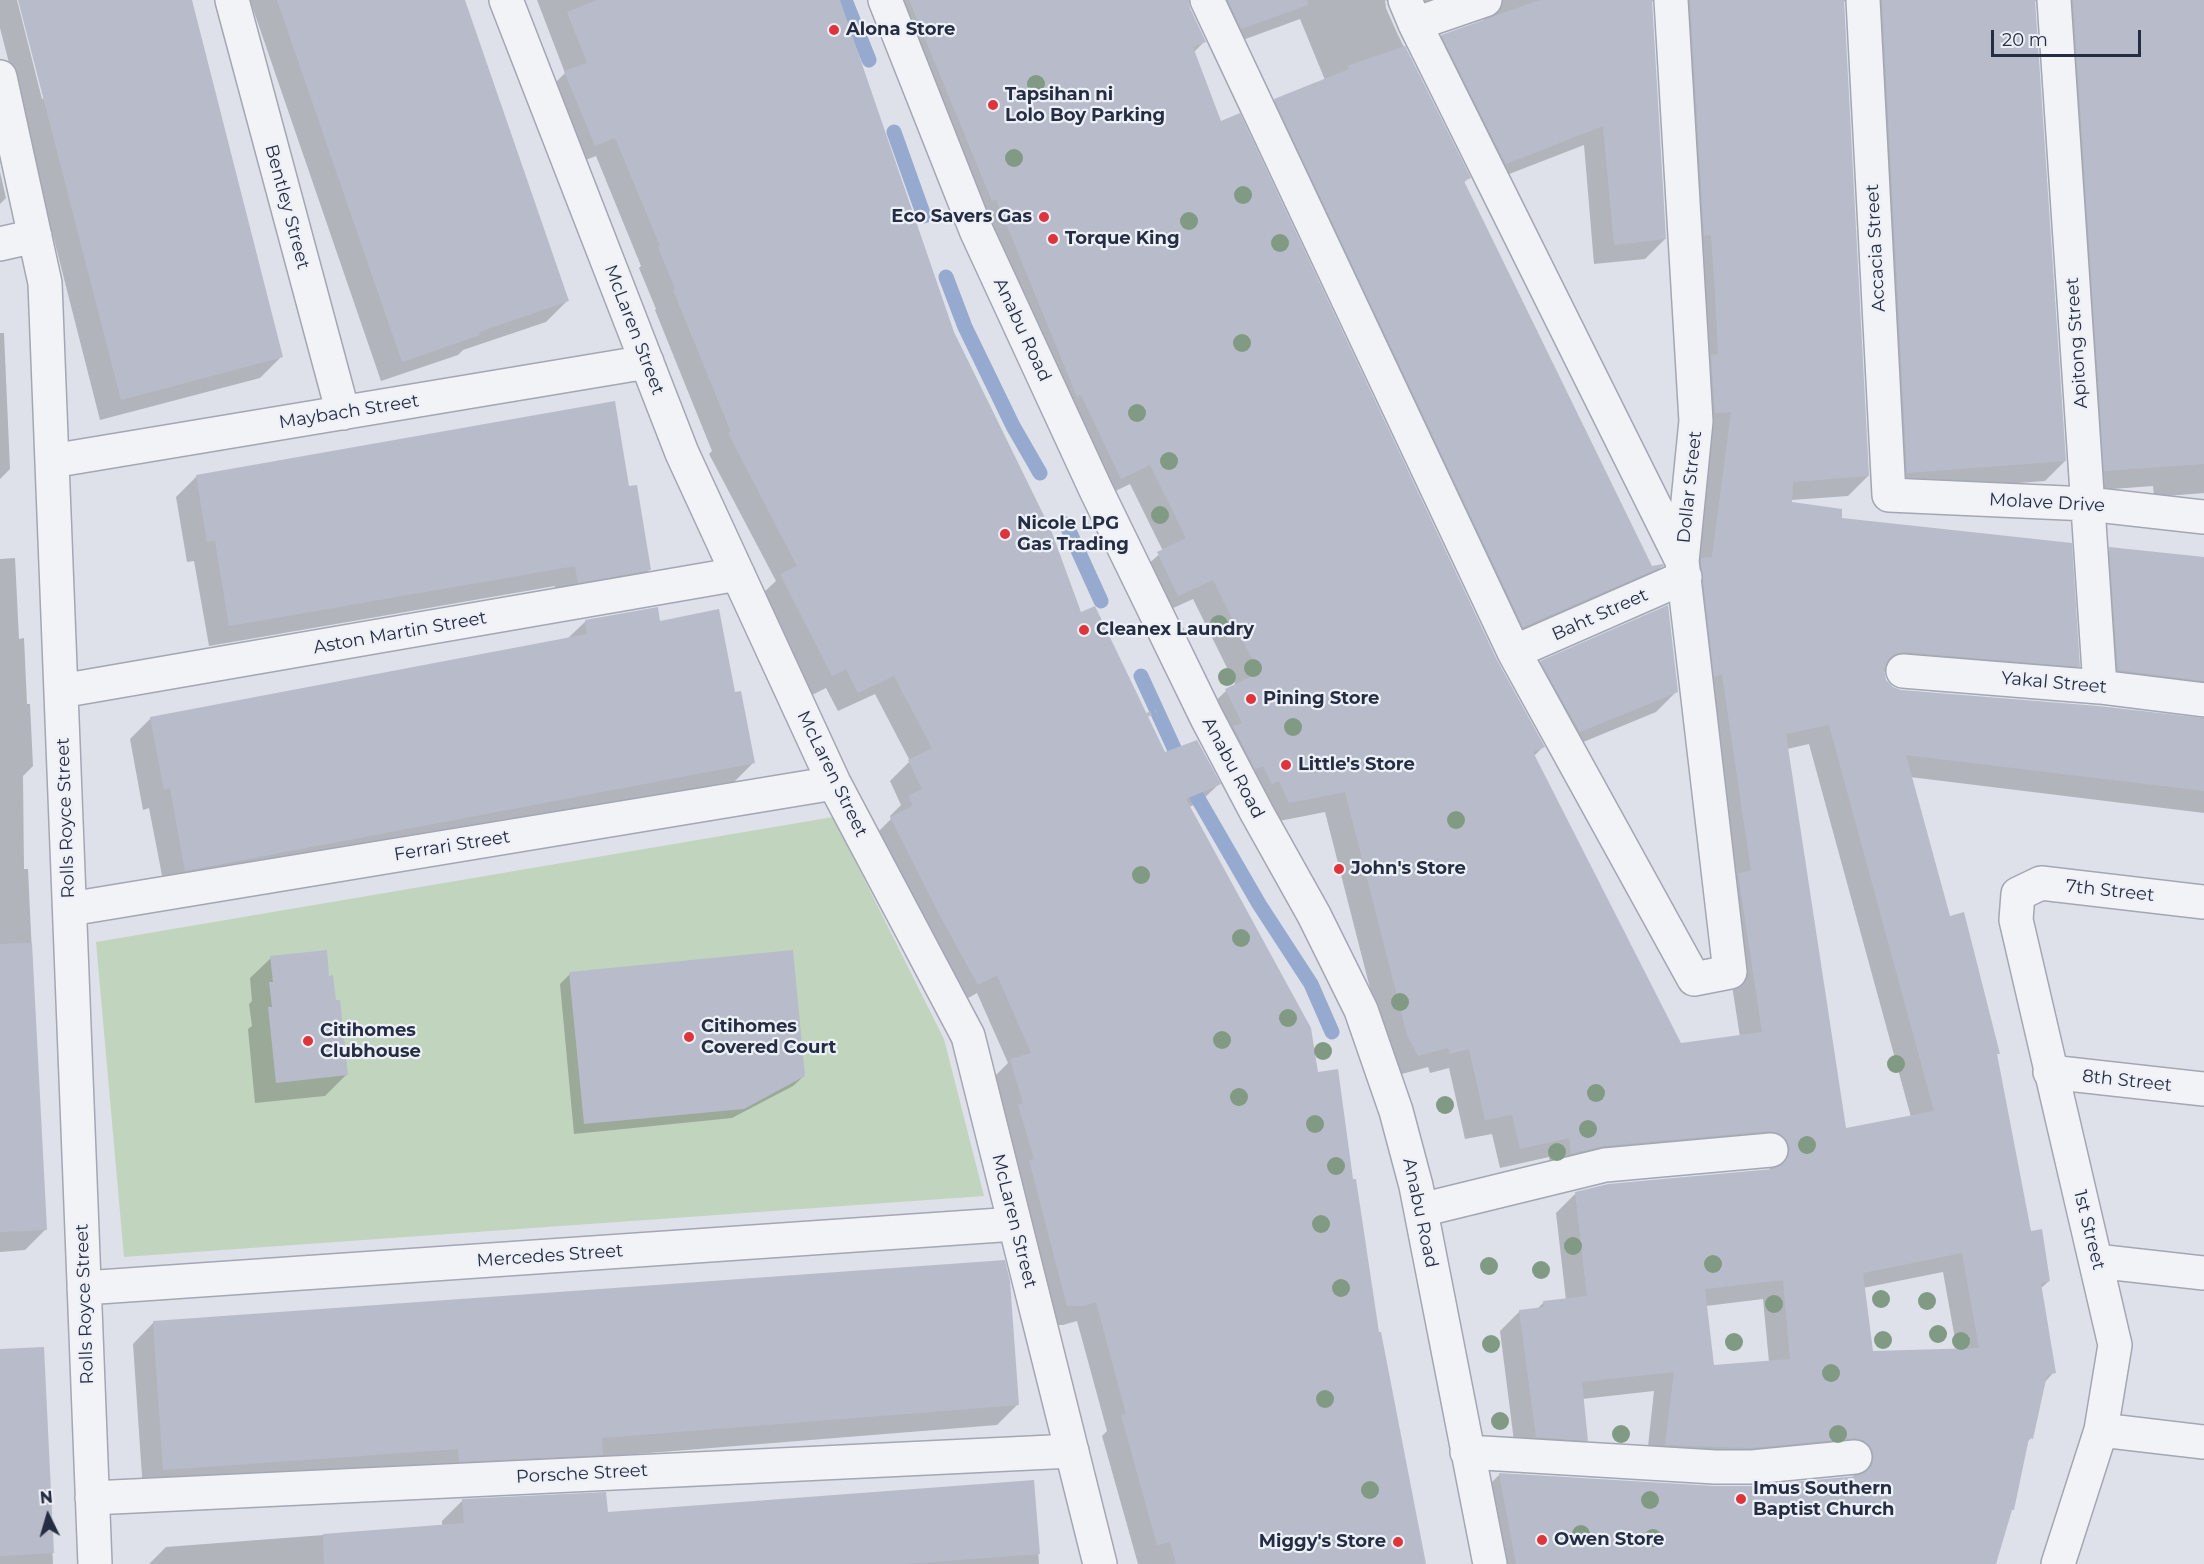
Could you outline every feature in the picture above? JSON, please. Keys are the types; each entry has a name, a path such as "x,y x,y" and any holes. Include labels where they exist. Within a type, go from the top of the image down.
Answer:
{"street":[{"name":"Bentley Street","path":"232,0 342,413"},
{"name":"McLaren Street","path":"506,0 682,453 834,783 968,1036 1100,1564"},
{"name":"Anabu Road","path":"885,0 976,230 1096,490 1207,718 1358,1001 1396,1111 1410,1160 1490,1564"},
{"path":"1207,0 1515,652"},
{"path":"1485,0 1410,12 1683,569"},
{"name":"Dollar Street","path":"1515,652 1694,979 1730,972 1683,569 1696,421 1671,0"},
{"name":"Accacia Street","path":"1863,0 1889,495"},
{"name":"Apitong Street","path":"2054,0 2100,687"},
{"name":"Rolls Royce Street","path":"0,77 45,283 95,1564"},
{"path":"0,244 35,236"},
{"name":"Maybach Street","path":"52,461 647,362"},
{"name":"Molave Drive","path":"1889,495 2088,504 2204,517"},
{"name":"Baht Street","path":"1515,652 1683,569"},
{"name":"Aston Martin Street","path":"61,691 738,574"},
{"name":"Yakal Street","path":"1903,671 2100,687 2204,700"},
{"name":"Ferrari Street","path":"70,909 834,783"},
{"name":"7th Street","path":"2018,894 2041,883 2204,902"},
{"name":"1st Street","path":"2018,894 2016,920 2115,1344 2102,1430 2058,1564"},
{"name":"8th Street","path":"2050,1072 2204,1089"},
{"path":"1421,1210 1605,1165 1771,1150"},
{"name":"Mercedes Street","path":"84,1288 1015,1224"},
{"path":"2096,1261 2204,1273"},
{"path":"2102,1430 2204,1442"},
{"name":"Porsche Street","path":"92,1498 1072,1451"},
{"path":"1467,1452 1715,1467 1752,1467 1855,1457"}],"green space":[{"path":"833,817 944,1039 984,1196 124,1257 96,942"}],"building":[{"path":"18,0 192,0 283,357 121,400"},
{"path":"277,0 465,0 569,301 402,362"},
{"path":"597,0 840,0 954,332 1051,530 1081,612 1095,606 1165,752 1197,740 1221,784 1186,799 1311,1028 1318,1072 1338,1069 1353,1179 1356,1179 1379,1332 1381,1332 1426,1564 1176,1564 1170,1542 1157,1545 1121,1415 1126,1414 1096,1302 1083,1306 1067,1306 1029,1160 1034,1159 1018,1105 1023,1103 1010,1059 1031,1053 997,975 978,985 890,817 913,806 908,796 922,789 908,760 932,748 894,676 858,693 846,669 832,676 780,574 797,566 728,433 731,432 673,290 675,289 658,247 660,246 615,138 595,146 564,71 587,63 567,12"},
{"path":"909,0 1189,0 1190,8 1206,42 1193,47 1221,121 1240,113 1497,660 1545,747 1533,752 1681,1043 1762,1032 1738,873 1751,871 1722,674 1714,677 1701,561 1701,558 1712,557 1731,412 1715,413 1711,355 1718,354 1715,293 1711,235 1704,236 1690,0 1844,0 1869,476 1793,482 1792,502 1842,509 1842,518 2072,543 2080,667 1904,652 1894,654 1887,661 1884,669 1886,680 1893,687 1901,690 2098,706 2204,718 2204,791 1906,755 1950,916 1964,912 2000,1054 1997,1054 2031,1231 2042,1229 2050,1281 2041,1283 2056,1373 2047,1375 2033,1439 2029,1438 2014,1510 2012,1510 1996,1564 1516,1564 1499,1473 1714,1486 1752,1486 1857,1476 1865,1473 1872,1465 1874,1456 1871,1447 1863,1440 1854,1438 1751,1448 1665,1445 1674,1372 1582,1382 1588,1441 1536,1437 1519,1310 1544,1307 1543,1301 1587,1296 1575,1192 1608,1184 1773,1169 1782,1165 1788,1157 1790,1149 1787,1140 1779,1133 1769,1131 1603,1146 1571,1154 1569,1138 1520,1149 1512,1115 1485,1120 1469,1049 1450,1054 1448,1048 1418,1056 1407,1035 1345,792 1289,803 1279,781 1272,784 1263,766 1255,769 1233,726 1242,723 1225,689 1259,673 1213,580 1178,596 1157,552 1186,538 1150,465 1121,479 1081,395 1077,397 996,199 992,201","holes":["1829,725 1934,1111 1846,1128 1786,734","1962,1253 1979,1348 1873,1351 1863,1273","1783,1280 1790,1359 1714,1365 1705,1289"]},
{"path":"1228,0 1307,0 1308,5 1241,29"},
{"path":"1540,0 1652,0 1666,239 1614,245 1603,126 1506,164 1441,35"},
{"path":"1882,0 2035,0 2066,461 1907,473"},
{"path":"2073,0 2204,0 2204,464 2104,471"},
{"path":"1405,46 1471,178 1464,181 1652,566 1663,564 1664,566 1523,627 1274,99 1349,69 1347,66"},
{"path":"615,401 629,486 637,485 651,570 578,583 575,566 229,626 215,541 207,542 196,475"},
{"path":"2109,547 2204,557 2204,681 2118,670"},
{"path":"1668,605 1678,692 1580,732 1540,661"},
{"path":"658,607 660,621 719,609 735,692 741,691 755,763 185,871 170,788 164,790 150,717 587,634 585,620"},
{"path":"32,943 47,1230 0,1232 0,944"},
{"name":"Citihomes Clubhouse","path":"327,950 329,976 333,975 336,1000 340,1000 348,1075 276,1083 268,1007 272,1007 269,982 273,982 270,956"},
{"name":"Citihomes Covered Court","path":"793,950 805,1076 744,1109 584,1124 569,972"},
{"path":"1005,1260 1010,1281 1019,1405 602,1438 603,1455 459,1462 458,1449 163,1470 153,1321"},
{"path":"44,1347 54,1553 0,1556 0,1349"},
{"path":"1034,1480 1040,1554 904,1564 324,1564 323,1534 464,1523 462,1499 606,1492 608,1512"}],"waterway":[{"path":"845,0 869,60"},
{"path":"894,132 924,216"},
{"path":"946,277 965,327 1013,426 1040,473"},
{"path":"1066,524 1101,601"},
{"path":"1141,676 1174,748"},
{"path":"1196,795 1259,904 1311,984 1332,1032"}],"place":[{"name":"Alona Store","path":"834,30"},
{"name":"Tapsihan ni Lolo Boy Parking","path":"993,105"},
{"name":"Eco Savers Gas","path":"1044,217"},
{"name":"Torque King","path":"1053,239"},
{"name":"Nicole LPG Gas Trading","path":"1005,534"},
{"name":"Cleanex Laundry","path":"1084,630"},
{"name":"Pining Store","path":"1251,699"},
{"name":"Little's Store","path":"1286,765"},
{"name":"John's Store","path":"1339,869"},
{"name":"Citihomes Covered Court","path":"689,1037"},
{"name":"Citihomes Clubhouse","path":"308,1041"},
{"name":"Imus Southern Baptist Church","path":"1741,1499"},
{"name":"Owen Store","path":"1542,1540"},
{"name":"Miggy's Store","path":"1398,1542"}]}
